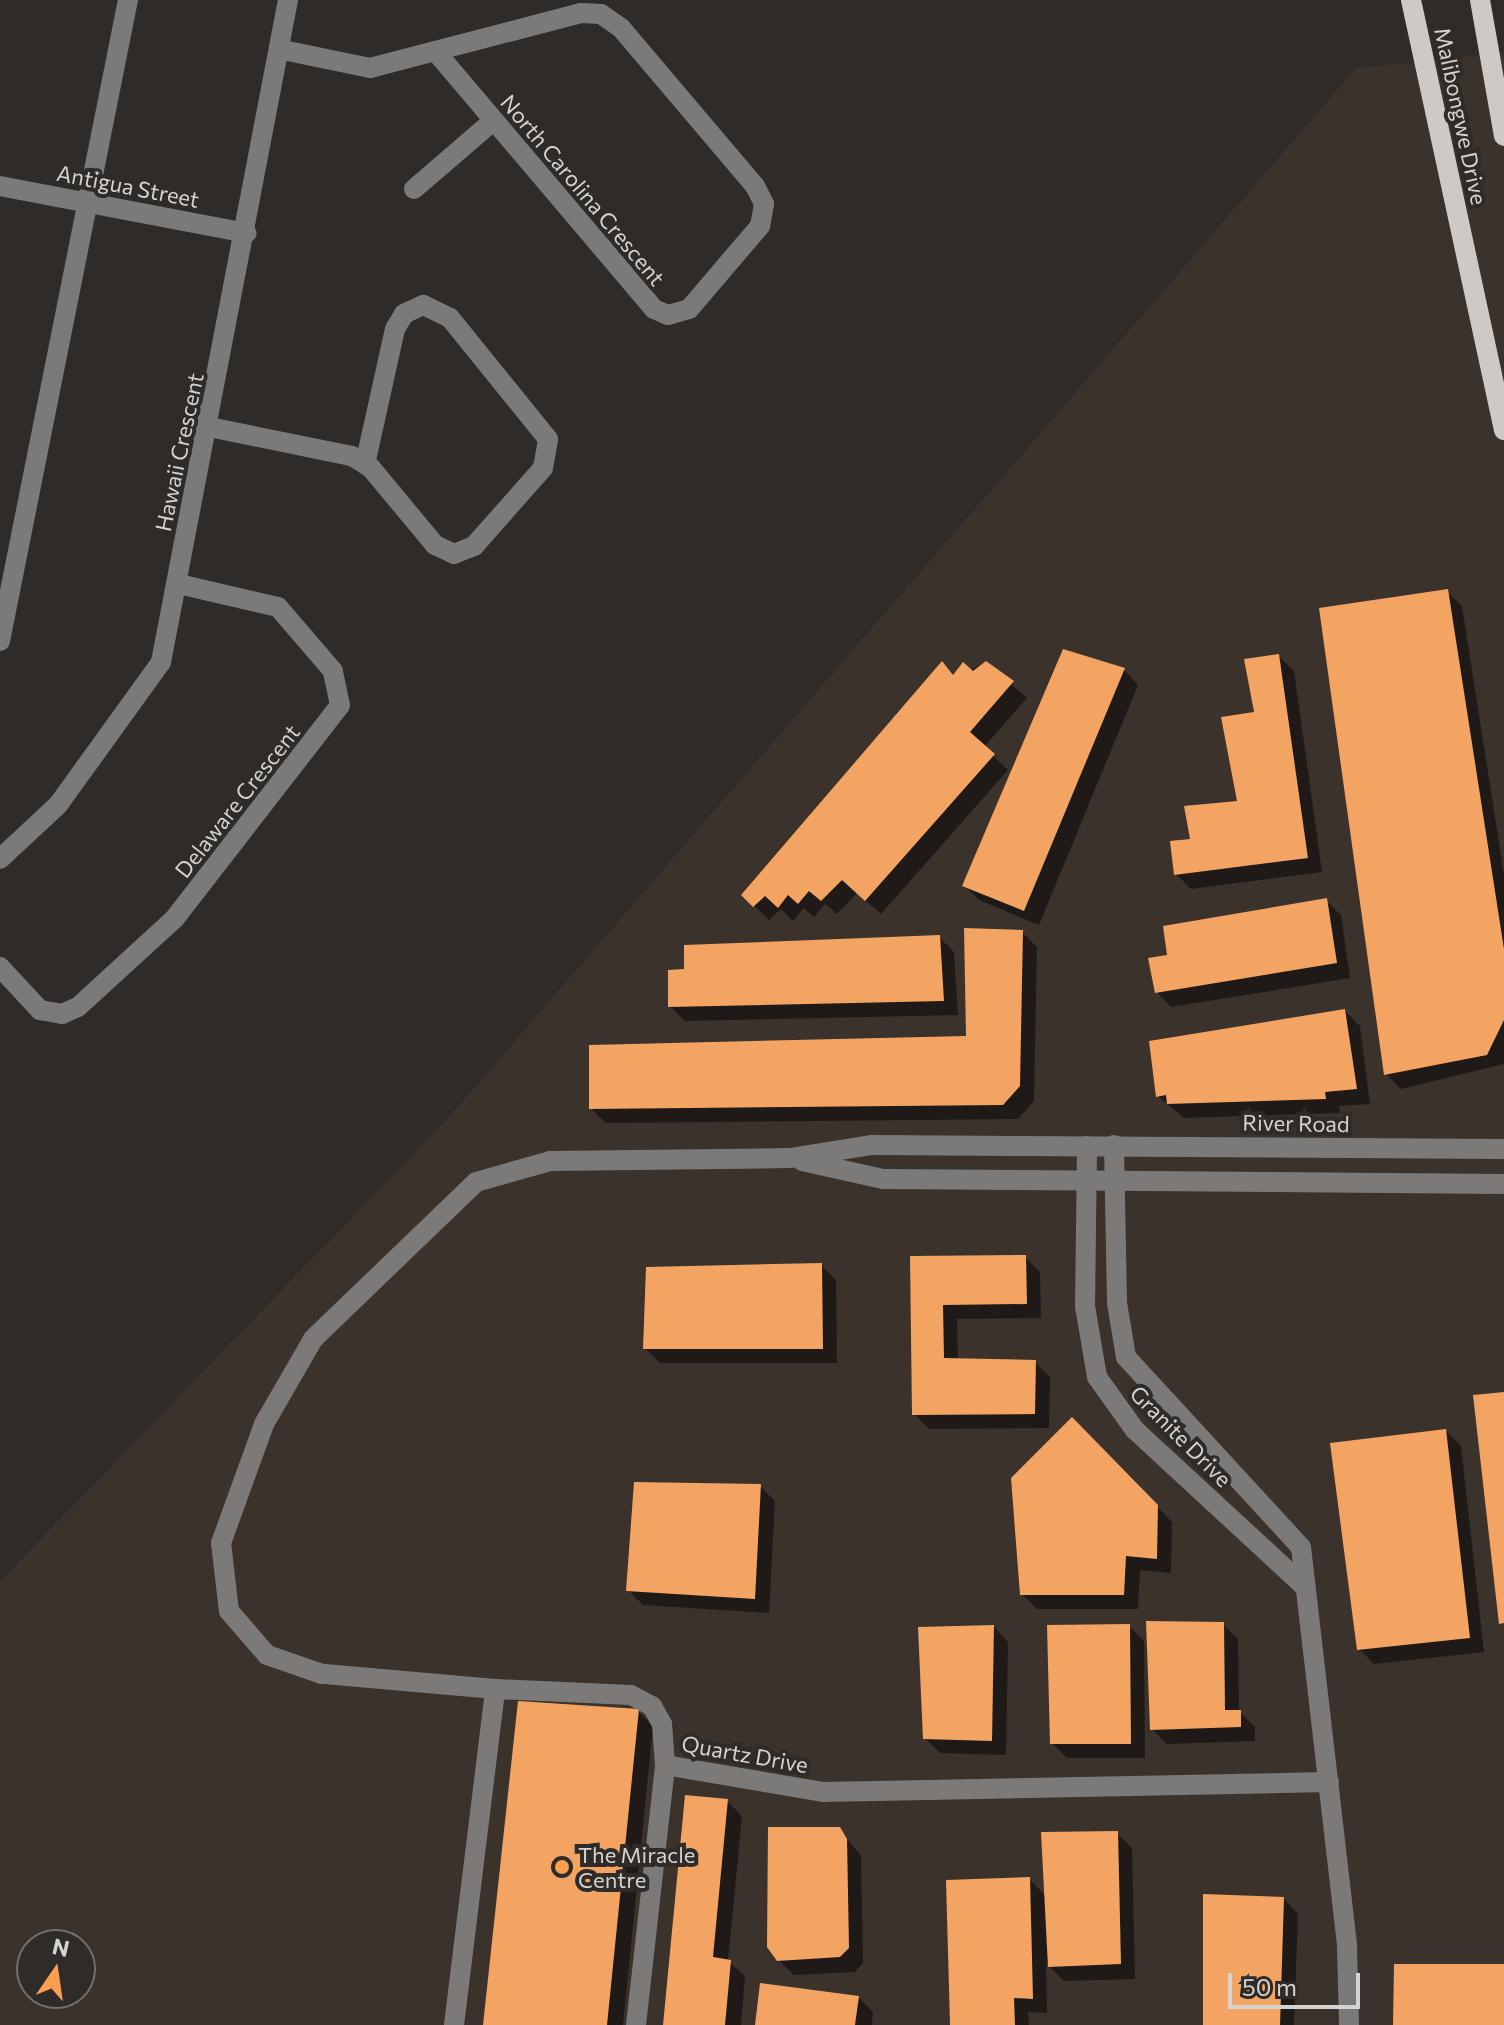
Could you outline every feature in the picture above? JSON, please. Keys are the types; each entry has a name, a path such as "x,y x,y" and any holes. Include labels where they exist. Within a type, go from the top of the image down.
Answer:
{"main road":[{"name":"Malibongwe Drive","path":"1411,0 1504,430"},
{"name":"Malibongwe Drive","path":"1480,0 1504,136"}],"street":[{"path":"0,641 128,0"},
{"name":"Hawaii Crescent","path":"0,859 58,805 154,680 178,584 209,427 283,50 288,0"},
{"name":"North Carolina Crescent","path":"283,50 365,68 435,51 601,14 621,28 755,186 764,218 689,309 662,313 435,51"},
{"path":"414,189 493,121"},
{"name":"Antigua Street","path":"0,186 247,233"},
{"path":"209,427 365,464 435,545 461,554 543,468 548,439 450,318 423,305 404,314 395,329 365,464"},
{"name":"Delaware Crescent","path":"0,967 40,1010 62,1014 78,1007 175,918 340,705 338,679 285,613 261,600 178,584"},
{"name":"River Road","path":"790,1158 871,1145 1504,1149"},
{"name":"Granite Drive","path":"1114,1145 1119,1178 1117,1303 1126,1357 1149,1390 1281,1518 1301,1547 1303,1585 1329,1782 1349,2025"},
{"name":"Granite Drive","path":"1087,1146 1087,1336 1106,1396 1303,1585"},
{"path":"790,1158 883,1179 1119,1178 1504,1184"},
{"name":"Quartz Drive","path":"790,1158 550,1161 476,1182 313,1339 264,1424 221,1543 229,1611 267,1655 322,1674 495,1689 631,1695 652,1706 662,1724 665,1765 887,1795 1329,1782"},
{"path":"454,2025 495,1689"},
{"path":"636,2025 665,1765"}],"shaded area":[{"path":"1504,53 1504,2025 0,2025 0,1581 450,1116 1356,68"}],"building":[{"path":"1448,589 1504,949 1504,1020 1487,1055 1384,1075 1319,608"},
{"path":"1063,649 1125,668 1024,911 962,886"},
{"path":"1279,654 1308,858 1174,875 1170,841 1190,839 1184,806 1237,801 1221,717 1254,712 1244,659"},
{"path":"942,661 953,675 963,662 973,671 986,661 1014,681 970,732 995,754 865,901 842,880 821,901 809,891 798,904 788,895 778,908 765,896 753,907 741,895"},
{"path":"1327,898 1337,963 1155,993 1148,958 1167,955 1163,926"},
{"path":"964,928 1023,930 1020,1086 1003,1105 589,1109 589,1045 966,1036"},
{"path":"940,935 944,1001 668,1007 668,970 684,969 684,945"},
{"path":"1345,1009 1357,1089 1325,1092 1326,1099 1167,1104 1166,1095 1156,1097 1149,1041"},
{"path":"1026,1255 1027,1304 943,1305 944,1358 1036,1360 1035,1414 912,1415 910,1256"},
{"path":"822,1263 823,1349 643,1349 646,1267"},
{"path":"1504,1392 1504,1623 1499,1624 1473,1395"},
{"path":"1072,1417 1158,1505 1157,1559 1126,1556 1124,1595 1020,1595 1011,1478"},
{"path":"1446,1429 1470,1638 1357,1650 1330,1443"},
{"path":"634,1482 761,1484 755,1599 626,1591"},
{"path":"1146,1621 1224,1622 1225,1710 1241,1710 1241,1727 1150,1730"},
{"path":"1130,1624 1131,1744 1050,1744 1047,1625"},
{"path":"994,1625 992,1741 923,1739 918,1627"},
{"name":"The Miracle Centre","path":"518,1701 639,1709 607,2025 483,2025"},
{"path":"685,1795 728,1799 713,1957 731,1960 725,2025 663,2025"},
{"path":"768,1827 840,1827 847,1839 849,1948 840,1957 777,1961 767,1947"},
{"path":"1118,1831 1121,1964 1048,1967 1041,1832"},
{"path":"1030,1877 1033,1999 1014,1998 1015,2025 950,2025 946,1880"},
{"path":"1203,1894 1284,1897 1280,2025 1203,2025"},
{"path":"1394,1964 1504,1964 1504,2025 1393,2025"},
{"path":"760,1983 859,1996 855,2025 755,2025"}],"place":[{"name":"The Miracle Centre","path":"562,1867"}]}
